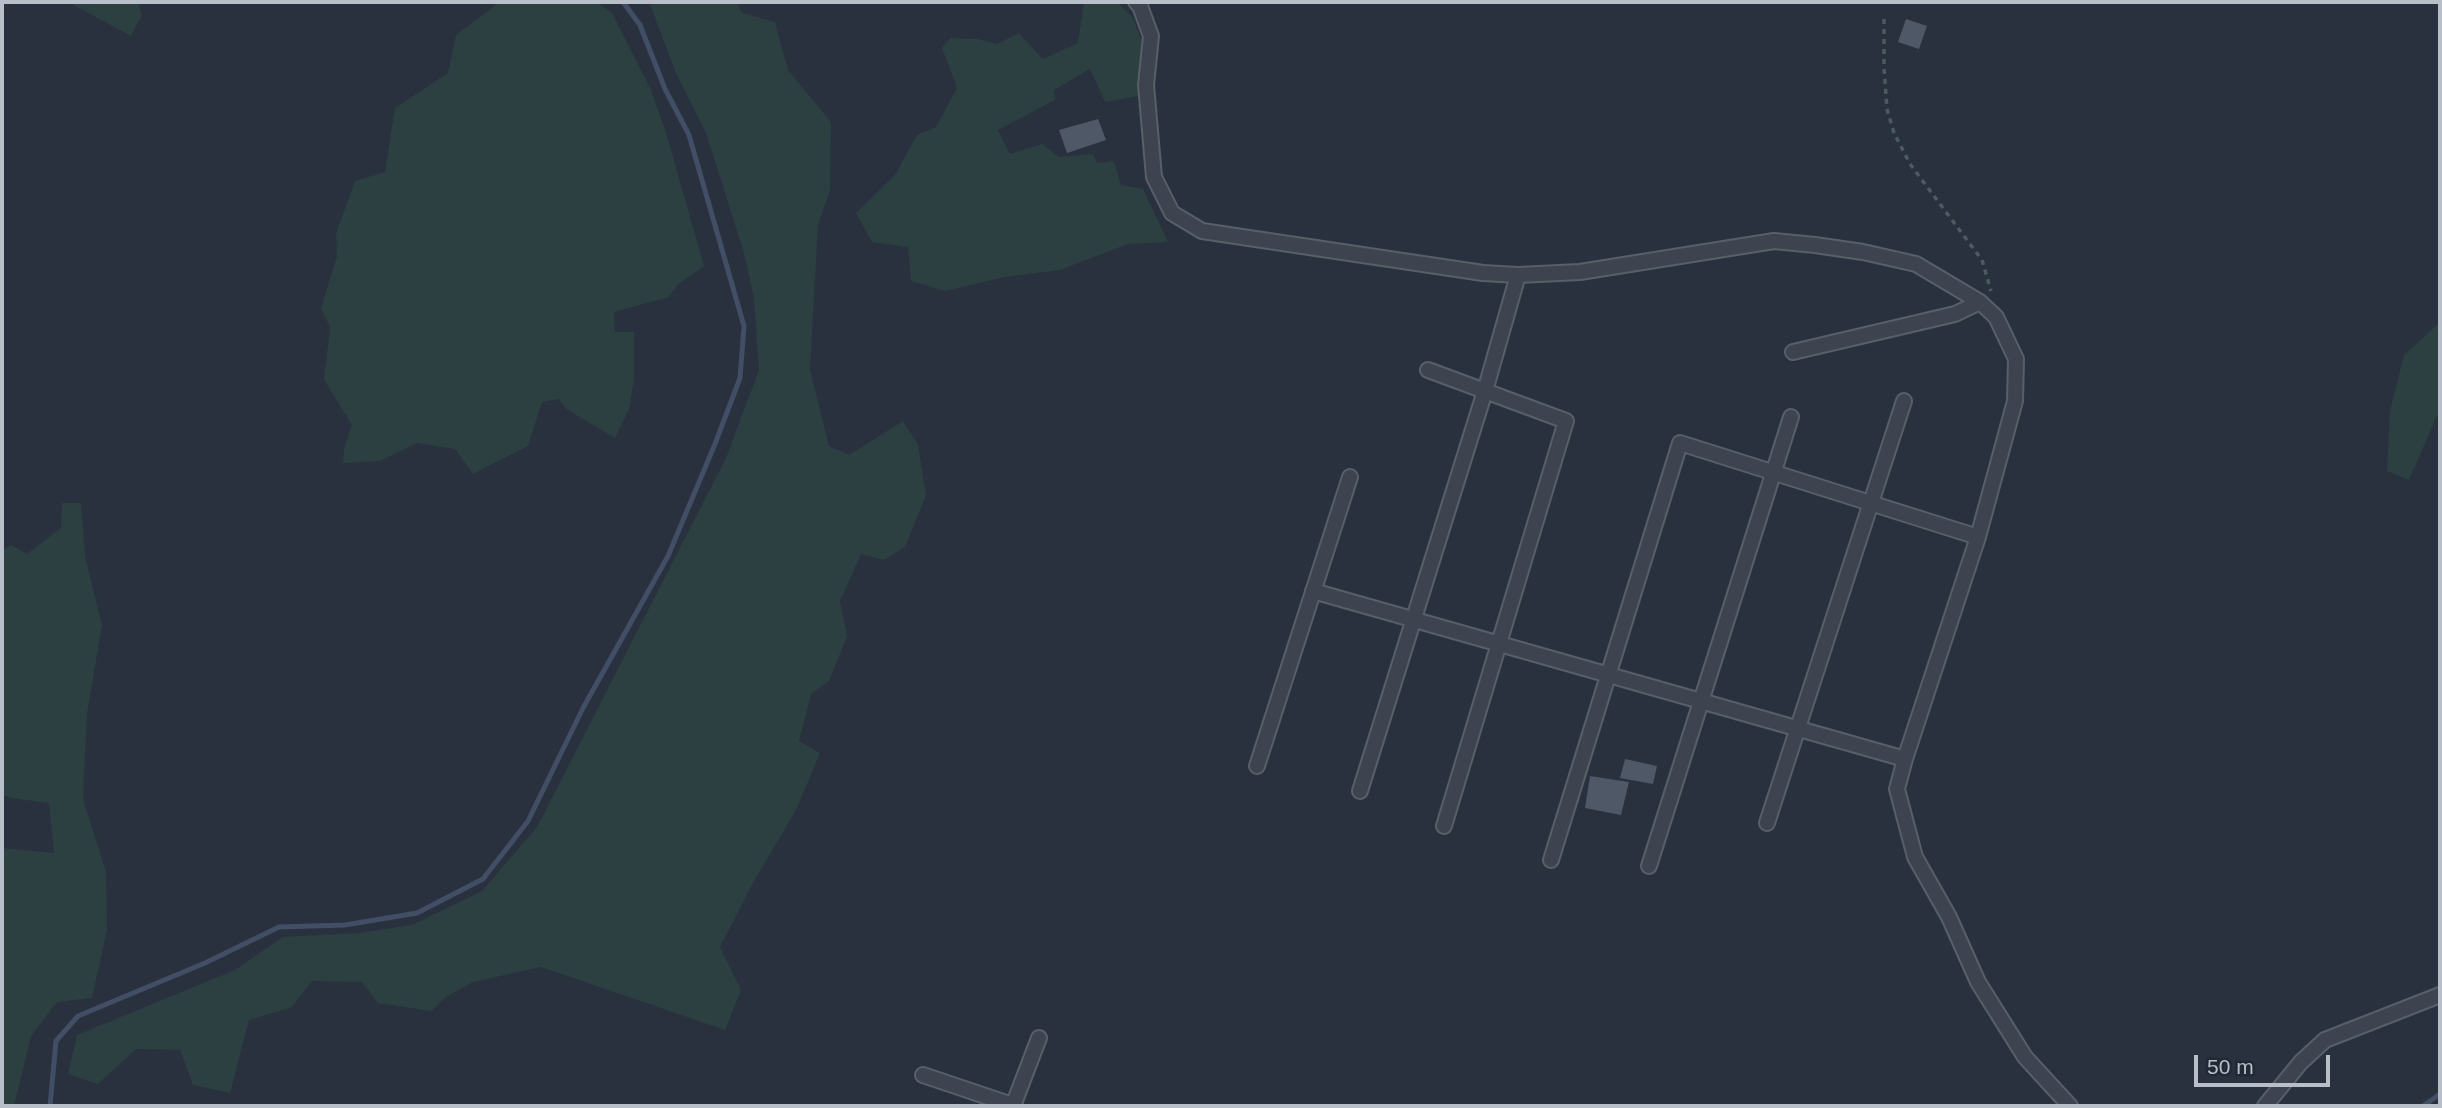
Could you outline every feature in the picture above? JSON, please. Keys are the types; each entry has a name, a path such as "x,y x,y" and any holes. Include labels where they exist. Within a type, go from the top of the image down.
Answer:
{"street":[{"path":"1136,2 1140,5 1151,36 1146,85 1154,177 1172,213 1202,231 1483,273 1518,275 1580,272 1774,241 1863,252 1916,264 1980,302 1996,317 2016,359 2015,401 1978,537 1905,759 1898,789 1914,857 1949,917 1978,982 2025,1057 2070,1106"},
{"path":"1360,791 1415,620 1518,275"},
{"path":"1793,352 1955,314 1980,302"},
{"path":"1428,370 1566,421 1444,826"},
{"path":"1767,823 1904,401"},
{"path":"1649,866 1791,417"},
{"path":"1551,860 1681,443 1978,537"},
{"path":"1256,766 1350,477"},
{"path":"1313,591 1905,759"},
{"path":"2265,1106 2301,1062 2325,1040 2440,995"},
{"path":"923,1075 1014,1106 1039,1038"}],"path":[{"path":"1884,19 1887,109 1894,133 1910,163 1982,260 1996,317"}],"shaded area":[{"path":"68,2 138,2 142,15 131,36"},
{"path":"500,2 597,2 612,13 650,88 665,129 704,266 677,285 669,297 614,312 615,332 634,332 634,380 629,409 615,438 566,409 559,399 542,402 528,446 473,474 455,449 417,443 380,461 343,463 344,449 352,425 324,380 330,327 321,308 337,256 336,233 355,181 385,172 395,108 448,73 456,35"},
{"path":"649,2 737,2 742,13 775,22 788,70 831,122 830,191 818,224 810,369 829,446 849,455 903,421 918,445 926,495 905,547 884,560 861,554 840,601 847,636 829,681 811,694 799,741 820,753 796,810 754,881 720,947 741,990 725,1030 541,967 473,982 446,997 431,1011 378,1003 362,982 312,981 292,1007 249,1020 230,1093 193,1085 180,1050 136,1049 98,1084 68,1074 77,1035 235,970 283,937 359,933 412,925 482,891 537,827 726,458 759,370 754,298 744,253 706,133 676,73"},
{"path":"1084,2 1117,2 1133,18 1145,49 1138,96 1105,102 1090,69 1054,90 1055,100 998,130 1010,154 1042,144 1059,157 1093,154 1097,163 1114,161 1121,185 1143,189 1168,242 1128,244 1060,270 1005,277 945,291 911,281 908,247 872,242 856,213 895,175 917,135 936,127 957,88 942,48 950,38 977,39 997,44 1019,33 1043,59 1078,43"},
{"path":"2440,322 2440,414 2409,480 2387,471 2390,411 2404,355"},
{"path":"62,503 81,503 85,556 102,625 87,714 83,799 106,872 107,930 92,998 57,1002 31,1036 14,1106 2,1106 2,848 54,853 49,803 11,798 2,794 2,551 11,545 27,554 61,528"}],"building":[{"path":"1906,19 1927,26 1919,49 1898,42"},
{"path":"1098,119 1106,140 1067,153 1059,130"},
{"path":"1625,759 1657,766 1653,784 1620,778"},
{"path":"1590,776 1629,782 1621,815 1585,808"}],"waterway":[{"path":"50,1106 56,1041 78,1016 205,963 279,927 345,925 417,913 483,879 528,821 583,708 668,556 740,378 744,326 689,135 665,89 640,25 623,2"},
{"path":"2423,1106 2440,1094"}]}
